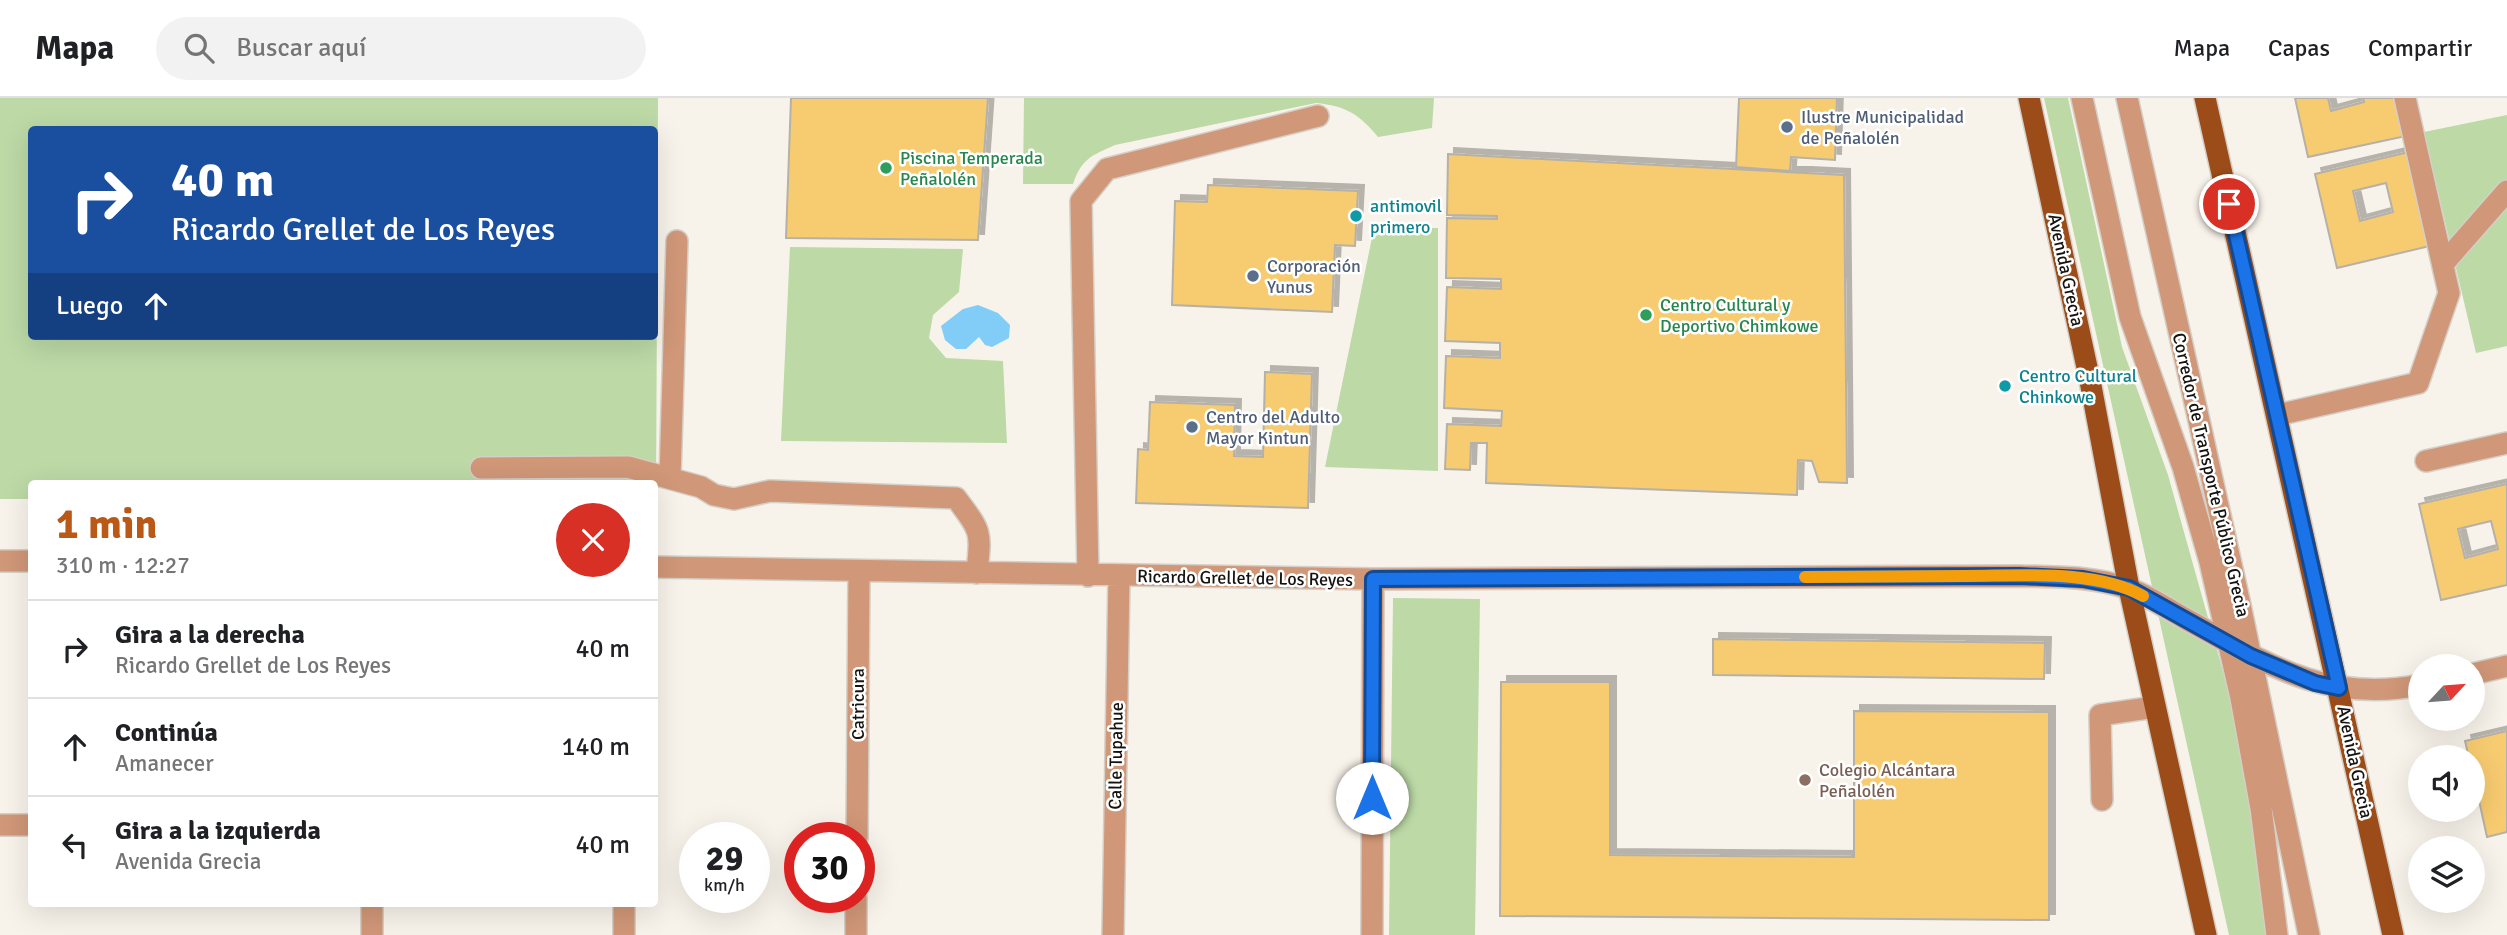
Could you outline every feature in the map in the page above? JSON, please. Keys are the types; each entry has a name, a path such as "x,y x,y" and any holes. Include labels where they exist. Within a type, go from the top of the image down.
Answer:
{"main road":[{"name":"Avenida Grecia","path":"2029,98 2091,386 2129,588 2206,935"},
{"name":"Avenida Grecia","path":"2205,98 2393,935"}],"street":[{"name":"Corredor de Transporte Público Grecia","path":"2082,98 2130,317 2183,467 2210,562 2241,698 2261,808 2277,935"},
{"name":"Corredor de Transporte Público Grecia","path":"2127,98 2251,656 2309,935"},
{"path":"2277,415 2418,383 2449,293 2405,98"},
{"path":"1088,576 1081,201 1107,169 1318,116"},
{"path":"2443,264 2507,191"},
{"path":"670,478 677,241"},
{"path":"2426,461 2507,443"},
{"path":"481,468 628,467 734,499 770,491 956,498 979,529 977,573"},
{"path":"0,561 28,561"},
{"name":"Ricardo Grellet de Los Reyes","path":"658,567 1373,579 2020,576 2083,579 2129,588 2251,656 2315,683 2373,690 2408,686"},
{"name":"Catricura","path":"857,822 859,571"},
{"name":"Calle Tupahue","path":"1114,935 1119,576"},
{"path":"1372,935 1373,579"},
{"path":"2485,671 2507,666"},
{"path":"2102,800 2100,715 2155,707"},
{"path":"0,825 28,825"},
{"path":"372,907 372,935"},
{"path":"624,907 624,935"},
{"path":"856,913 856,935"}],"green space":[{"path":"0,98 658,98 658,126 28,126 28,340 657,340 656,480 28,480 28,499 0,499"},
{"path":"1024,98 1434,98 1432,128 1378,137 1365,122 1351,112 1316,103 1115,145 1088,159 1080,168 1073,184 1023,184"},
{"path":"2044,98 2068,98 2122,347 2168,475 2233,707 2270,935 2229,935"},
{"path":"2507,115 2507,346 2476,353 2424,132"},
{"path":"1374,228 1438,228 1438,471 1325,467"},
{"path":"790,247 963,249 959,292 933,315 929,338 946,358 1003,361 1007,443 781,441"},
{"path":"1393,598 1480,599 1475,935 1389,935"}],"water":[{"path":"978,305 998,313 1010,325 1009,338 992,347 985,345 979,337 966,349 956,349 945,340 941,326 963,309"}],"building":[{"name":"Piscina Temperada Peñalolén","path":"791,98 988,98 978,240 786,238"},
{"name":"Ilustre Municipalidad de Peñalolén","path":"1739,98 1837,98 1835,160 1791,157 1790,171 1736,167"},
{"path":"2295,98 2328,98 2331,111 2364,102 2363,98 2398,98 2406,136 2308,157"},
{"path":"2413,151 2434,245 2337,268 2315,174","holes":["2386,183 2393,212 2360,221 2353,191"]},
{"name":"Centro Cultural y Deportivo Chimkowe","path":"1448,154 1844,175 1847,483 1819,482 1812,461 1798,460 1797,495 1486,483 1487,443 1471,443 1470,470 1445,469 1447,424 1501,426 1502,411 1444,408 1446,356 1500,358 1500,343 1445,341 1447,287 1501,289 1501,279 1446,278 1447,218 1497,219 1497,216 1447,215"},
{"name":"Corporación Yunus","path":"1208,185 1358,191 1355,246 1335,245 1332,312 1172,305 1175,201 1207,202"},
{"name":"Centro del Adulto Mayor Kintun","path":"1265,372 1312,374 1308,508 1136,503 1138,449 1148,450 1150,402 1235,405 1234,456 1263,457"},
{"path":"2507,484 2507,585 2441,600 2419,504","holes":["2491,521 2498,549 2465,558 2458,529"]},
{"path":"1713,639 2045,643 2044,679 1713,675"},
{"path":"1501,682 1610,682 1610,855 1854,857 1854,711 2049,712 2049,920 1500,916"},
{"path":"2507,731 2507,832 2487,837 2484,822 2485,745 2466,745 2465,741"}],"slow traffic":[{"path":"1805,577 2075,578 2129,588 2143,596"}],"place":[{"name":"Ilustre Municipalidad de Peñalolén","path":"1787,127"},
{"name":"Piscina Temperada Peñalolén","path":"886,168"},
{"name":"antimovil primero","path":"1356,216"},
{"name":"Corporación Yunus","path":"1253,276"},
{"name":"Centro Cultural y Deportivo Chimkowe","path":"1646,315"},
{"name":"Centro Cultural Chinkowe","path":"2005,386"},
{"name":"Centro del Adulto Mayor Kintun","path":"1192,427"},
{"name":"Colegio Alcántara Peñalolén","path":"1805,780"}],"route":[{"path":"1372,798 1373,579 2020,576 2083,579 2129,588 2251,656 2315,683 2339,688 2229,204"}]}
